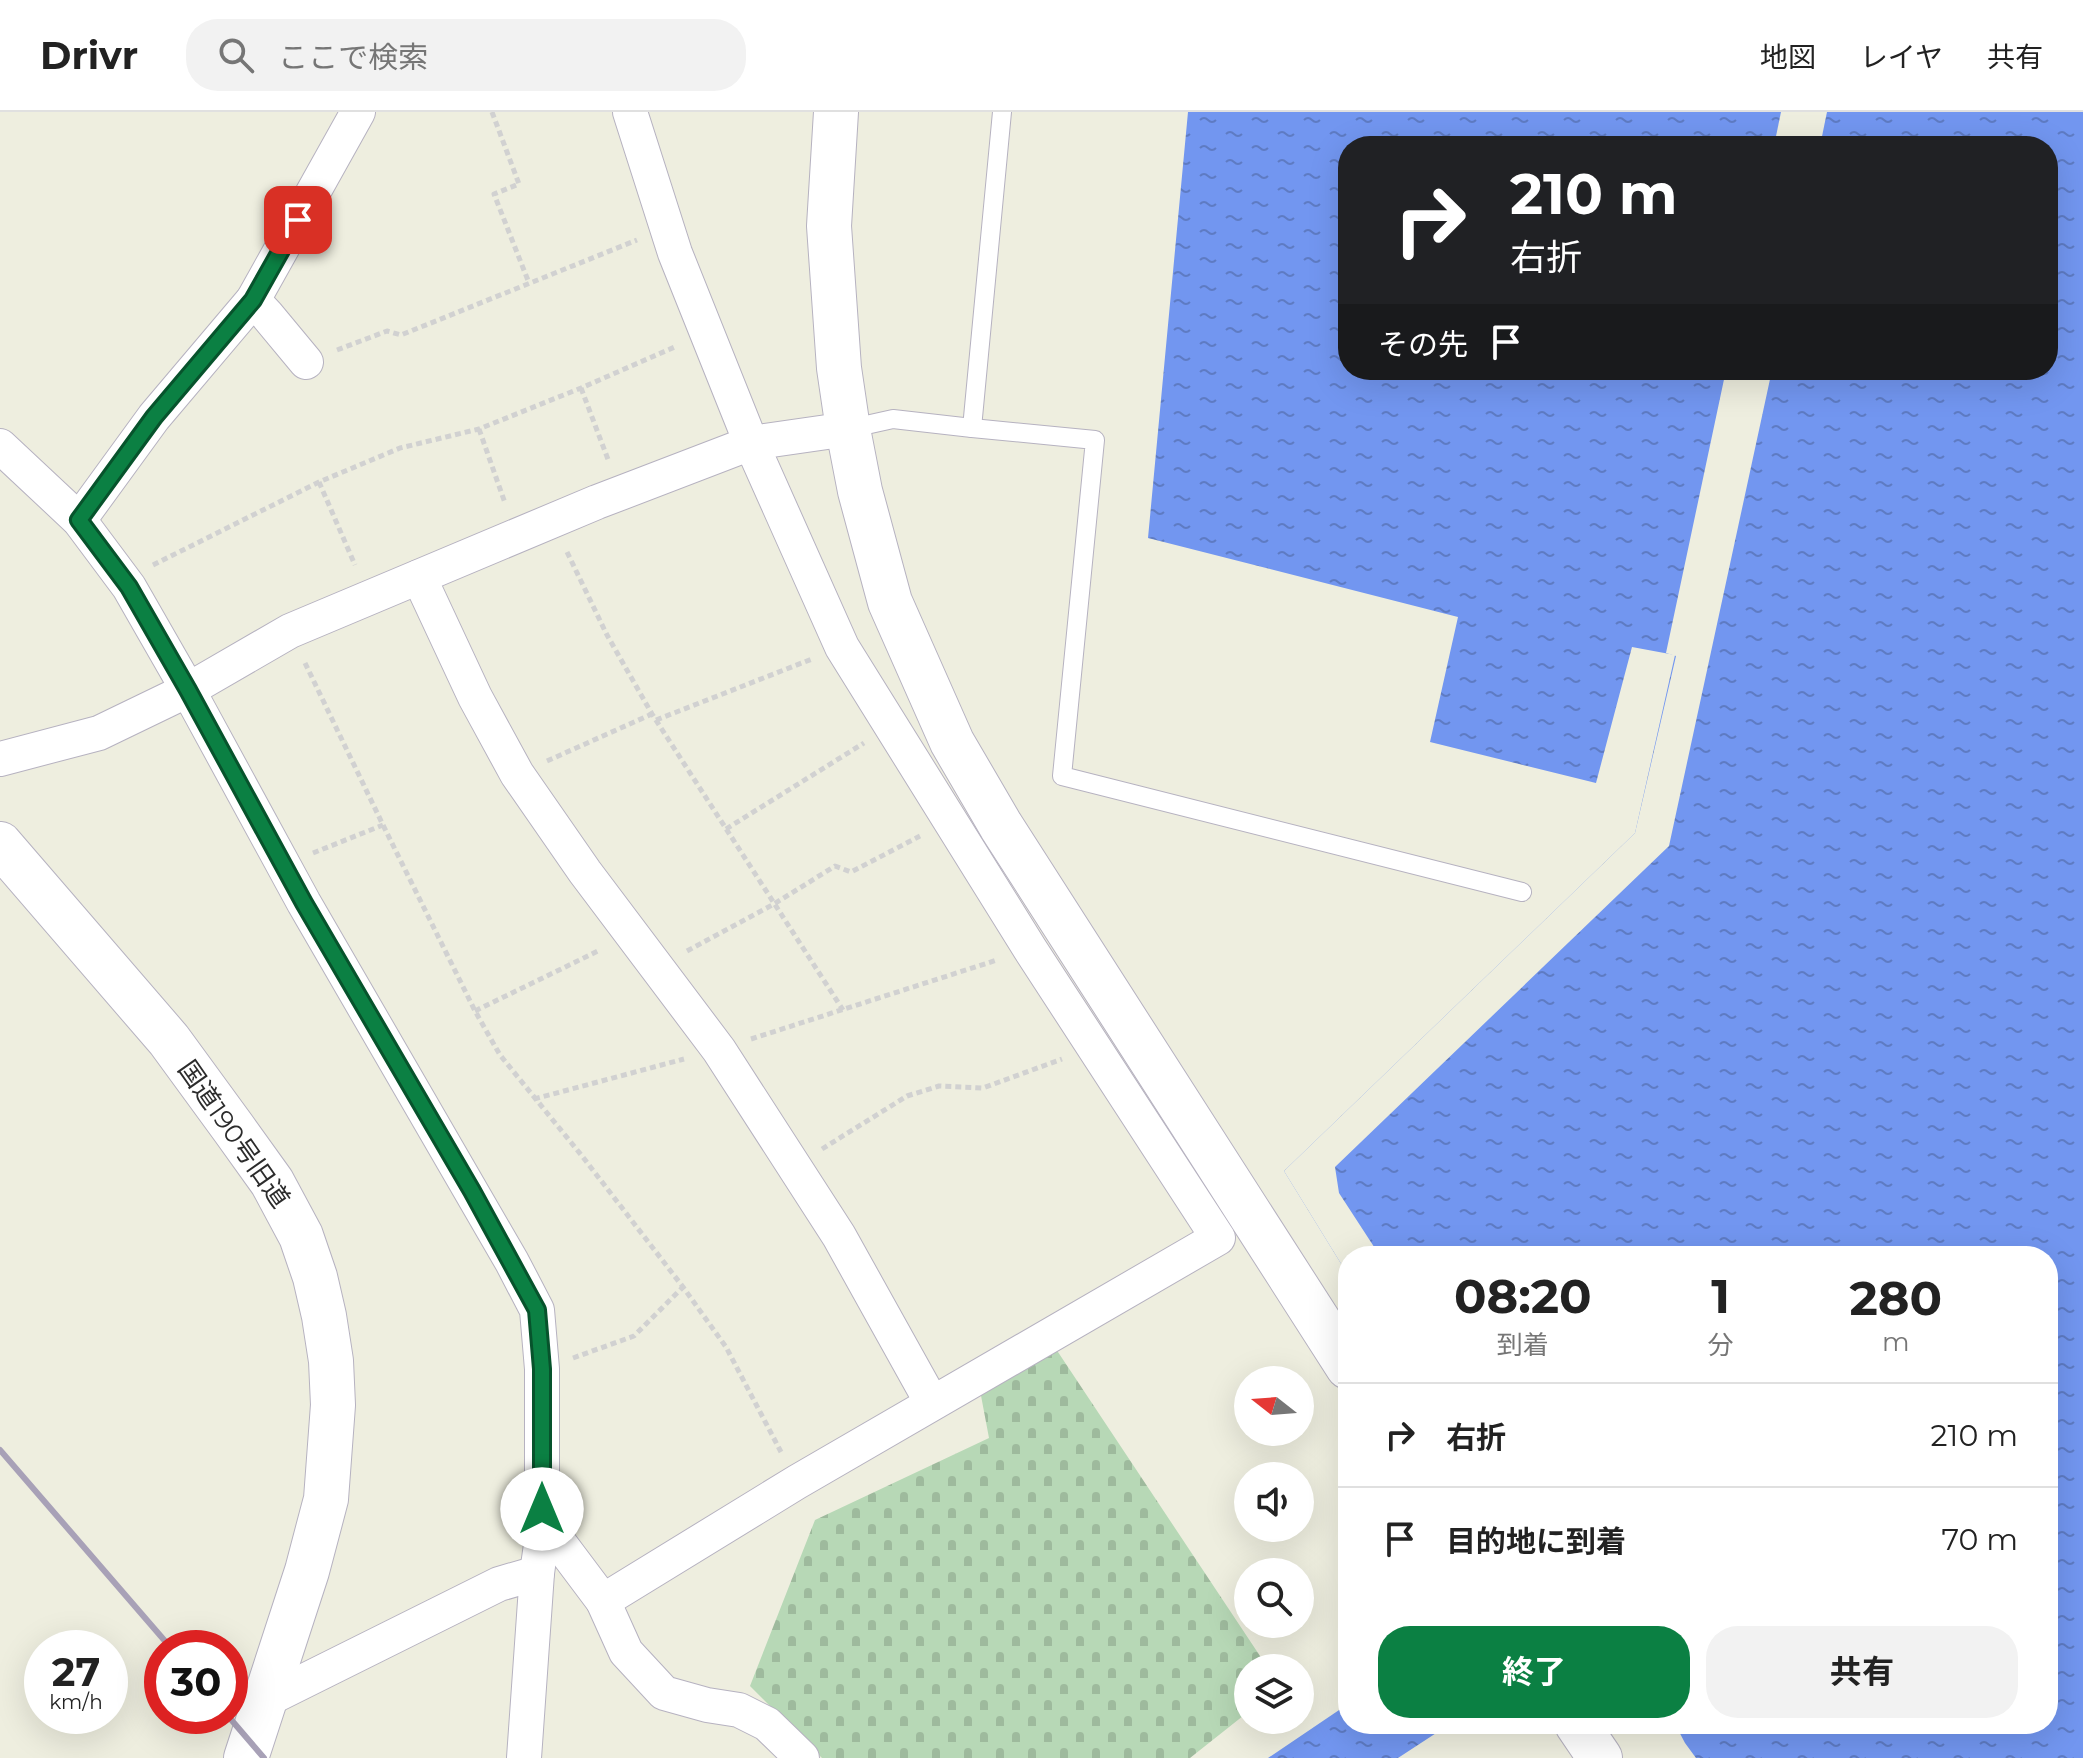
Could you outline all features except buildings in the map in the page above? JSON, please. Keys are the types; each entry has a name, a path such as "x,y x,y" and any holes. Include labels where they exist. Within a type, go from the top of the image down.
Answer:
{"street":[{"path":"79,520 154,417 253,300 358,112"},
{"path":"603,1601 797,1482 1218,1238 1030,949 842,647 751,443 675,253 630,112"},
{"path":"836,112 829,226 839,368 860,491 890,602 952,742 1001,826 1338,1351"},
{"path":"253,300 306,362"},
{"path":"0,759 99,733 188,690 290,631 516,536 751,443 848,429"},
{"path":"0,446 79,520 129,587 283,865 505,1249 537,1310 542,1369 542,1538 524,1758"},
{"path":"419,577 475,697 517,774 585,872 719,1050 839,1236 932,1403"},
{"name":"国道190号旧道","path":"0,844 169,1040 234,1129 272,1182 301,1236 315,1277 331,1361 333,1405 326,1499 307,1571 246,1758"},
{"path":"542,1538 561,1545 603,1601 626,1652 664,1693 739,1710 767,1724 802,1758"},
{"path":"266,1700 499,1584 537,1573"},
{"path":"1584,1734 1600,1758"}],"lane":[{"path":"972,428 1002,112"},
{"path":"848,429 893,419 1095,440 1062,776 1522,892"}],"path":[{"path":"492,112 519,184 494,194 529,283"},
{"path":"306,362 387,331 401,335 668,228"},
{"path":"129,587 139,572 319,482 400,448 479,429 707,333"},
{"path":"581,388 621,494"},
{"path":"479,429 516,536"},
{"path":"319,482 368,598"},
{"path":"553,521 607,635 652,714 843,1010"},
{"path":"290,631 475,1011 500,1055 582,1156 726,1347 797,1482"},
{"path":"656,720 842,647"},
{"path":"517,774 652,714"},
{"path":"726,829 891,726"},
{"path":"658,967 774,904 835,866 851,872 950,820"},
{"path":"283,865 383,825"},
{"path":"475,1011 633,934"},
{"path":"534,1099 719,1050 1030,949"},
{"path":"794,1166 907,1096 939,1086 983,1088 1095,1047"},
{"path":"542,1369 634,1336 683,1287"}],"green space":[{"path":"1054,1346 1234,1617 1234,1638 1248,1638 1259,1654 1234,1654 1234,1723 1190,1758 822,1758 750,1686 815,1520 989,1438 979,1385"}],"water":[{"path":"1188,112 2083,112 2083,1758 1696,1758 1680,1734 2058,1734 2058,1246 1338,1246 1338,1259 1284,1171 1635,833 1675,655 1632,647 1596,783 1430,742 1458,617 1148,538"},
{"path":"1338,1711 1338,1734 1435,1734 1398,1758 1268,1758 1304,1734 1314,1734 1314,1727"}],"pier":[{"path":"1781,112 1827,112 1822,136 1776,136"},
{"path":"1724,380 1770,380 1669,846 1335,1167 1339,1193 1373,1246 1338,1246 1338,1259 1284,1171 1635,833 1676,656 1666,653"}],"railway":[{"path":"0,1450 155,1630"},
{"path":"243,1734 264,1758"}],"route":[{"path":"298,220 253,300 154,417 79,520 129,587 304,903 472,1191 537,1310 542,1369 542,1509"}]}
